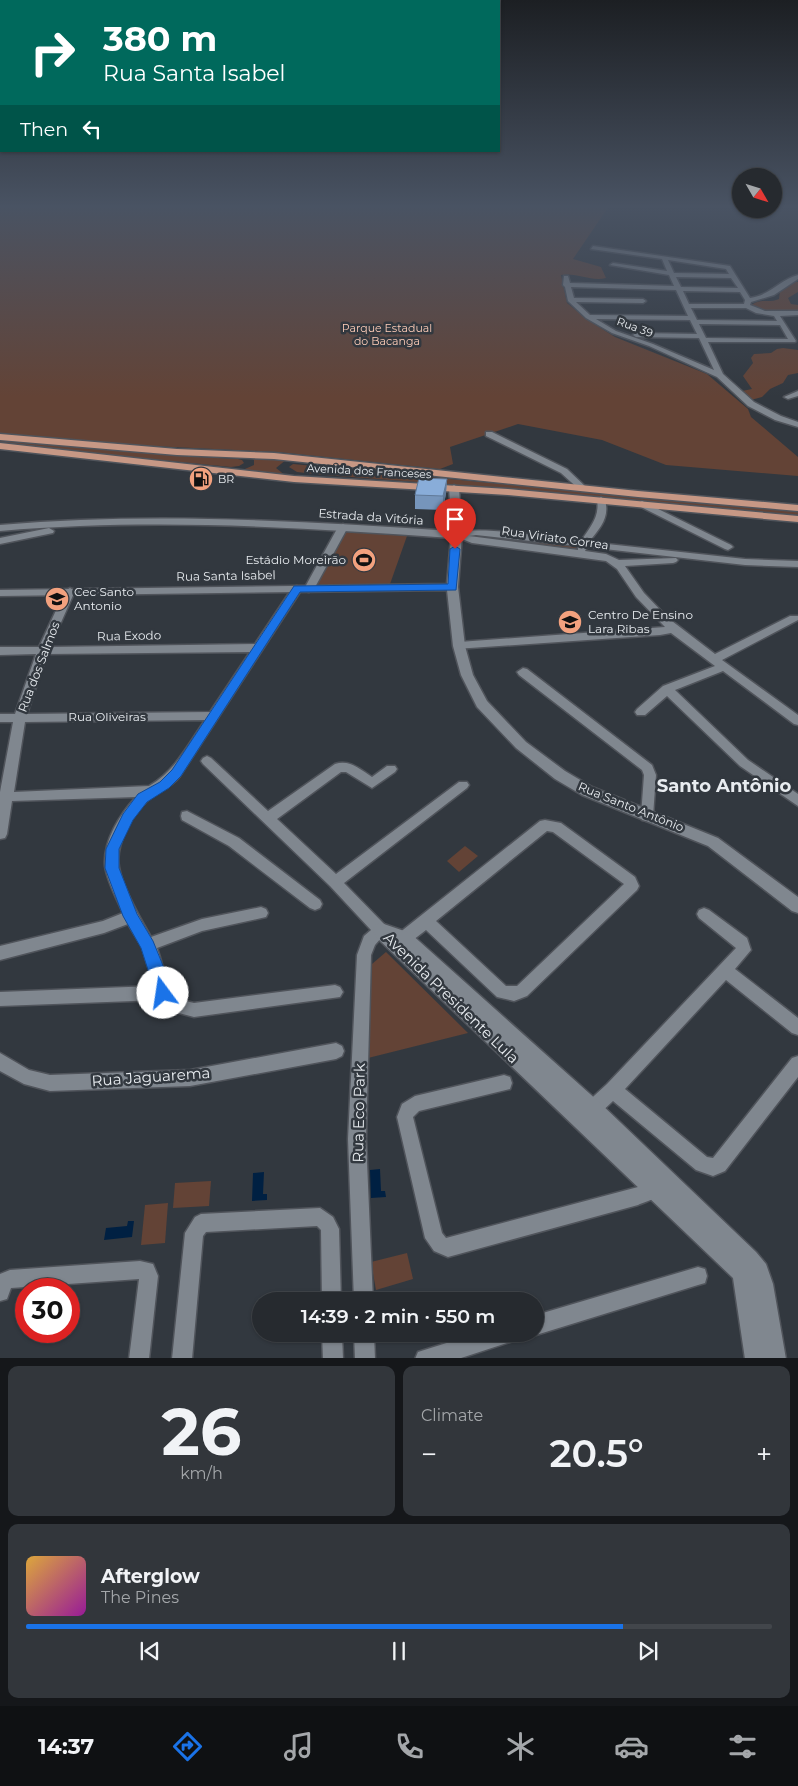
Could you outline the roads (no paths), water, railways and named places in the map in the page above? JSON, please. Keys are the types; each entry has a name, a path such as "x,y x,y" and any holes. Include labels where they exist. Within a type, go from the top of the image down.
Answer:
{"main road":[{"name":"Avenida dos Franceses","path":"0,437 177,452 274,456 584,489 798,508"},
{"name":"Avenida dos Franceses","path":"0,446 294,479 454,488 798,519"},
{"path":"177,452 240,456 250,461 247,466 238,469 179,465"},
{"path":"372,483 293,474 287,472 284,468 288,463 298,461 385,468"}],"street":[{"path":"615,269 617,273"},
{"path":"642,269 672,274 735,276"},
{"path":"670,269 720,374 751,404 798,425"},
{"path":"729,269 743,290 747,303 754,310 776,314 798,313"},
{"path":"687,306 747,303 775,292 788,280 798,277"},
{"name":"Rua 39","path":"628,285 566,281 574,306 588,317 620,335 652,344 720,374"},
{"path":"621,281 628,285 679,290 743,290"},
{"path":"636,285 649,318"},
{"path":"571,300 643,301"},
{"path":"620,335 790,341 793,339 776,314"},
{"path":"588,317 782,323"},
{"path":"788,397 798,393"},
{"path":"489,434 564,472 584,489"},
{"name":"Rua Santo Antônio","path":"454,488 457,535 452,587 459,646 467,675 482,704 521,745 573,784 713,842 798,906"},
{"path":"601,500 603,509 600,520 582,548 798,564"},
{"path":"642,504 728,547"},
{"path":"666,506 670,514 677,521"},
{"name":"Estrada da Vitória","path":"0,528 148,519 343,527 457,535"},
{"path":"0,541 86,522"},
{"path":"335,992 194,1010 180,1007 163,993 157,968 148,945 131,916 112,868 112,849 128,817 142,798 171,780 259,648 303,589 343,527"},
{"name":"Rua Viriato Correa","path":"457,535 472,540 582,548 607,557 617,563 650,607 673,629 798,721"},
{"path":"617,563 704,557"},
{"name":"Rua Santa Isabel","path":"0,593 452,587"},
{"name":"Rua dos Salmos","path":"0,834 3,796 20,717 44,651 70,591"},
{"path":"641,712 667,689 718,663 794,618"},
{"path":"459,646 660,632 673,629"},
{"name":"Rua Exodo","path":"0,651 259,648"},
{"path":"523,672 648,768 650,775 647,816"},
{"path":"667,689 744,763 798,801"},
{"name":"Rua Oliveiras","path":"0,718 215,716"},
{"path":"207,762 335,882 381,930"},
{"path":"268,818 340,767 349,768 372,784 392,770"},
{"path":"335,882 463,786"},
{"path":"3,796 153,791"},
{"path":"187,816 234,842 315,904"},
{"path":"400,942 545,824 556,827 632,884 631,889 559,957 522,991 514,994 502,992 426,921"},
{"path":"148,945 202,925 261,913"},
{"path":"586,1115 613,1090 744,950 744,946 704,914"},
{"path":"0,953 104,927 131,916"},
{"name":"Avenida Presidente Lula","path":"381,930 400,942 586,1115 658,1184 740,1271 745,1284 756,1358"},
{"name":"Rua Eco Park","path":"364,1292 357,1139 364,955 369,941 381,930"},
{"path":"726,971 798,1028"},
{"path":"0,999 163,993"},
{"name":"Rua Jaguarema","path":"0,1062 20,1076 34,1082 50,1083 190,1078 336,1052"},
{"path":"613,1090 702,1164 713,1167 719,1165 798,1064"},
{"path":"504,1083 415,1104 408,1110 405,1117 434,1238 440,1245 448,1248 658,1184"},
{"name":"Avenida Presidente Lula","path":"658,1184 749,1258 759,1271 763,1284 775,1358"},
{"path":"182,1358 194,1233 201,1223 320,1218 327,1223 330,1229 332,1292"},
{"path":"0,1292 5,1281 10,1279 146,1271 149,1276 139,1358"},
{"path":"544,1323 698,1276"},
{"path":"332,1342 333,1358"},
{"path":"364,1342 365,1358"},
{"path":"425,1358 479,1342"}],"water":[{"path":"380,1169 381,1191 385,1191 386,1197 371,1198 370,1170"},
{"path":"264,1172 263,1194 267,1194 267,1200 252,1201 253,1173"},
{"path":"128,1221 134,1221 132,1237 104,1240 106,1228 127,1226"}],"place":[{"name":"BR","path":"201,479"},
{"name":"Estádio Moreirão","path":"364,560"},
{"name":"Cec Santo Antonio","path":"57,599"},
{"name":"Centro De Ensino Lara Ribas","path":"570,622"}],"district":[{"name":"Santo Antônio","path":"724,786"}],"park label":[{"name":"Parque Estadual do Bacanga","path":"387,334"}]}
